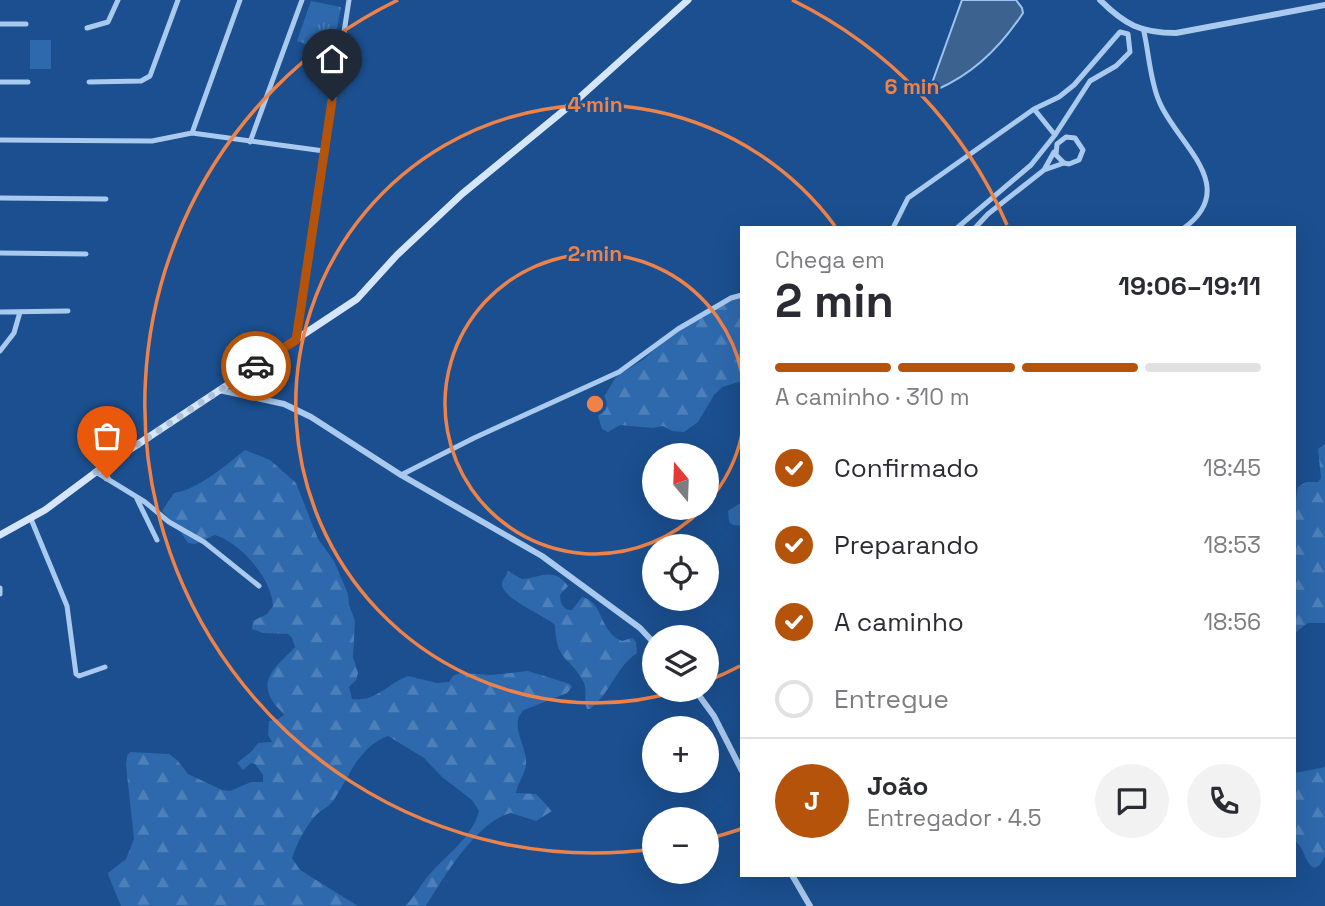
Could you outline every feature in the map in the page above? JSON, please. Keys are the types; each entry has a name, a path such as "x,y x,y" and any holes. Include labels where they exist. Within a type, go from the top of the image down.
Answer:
{"main road":[{"path":"0,535 31,519 96,472 357,299 397,255 462,194 579,98 688,0"}],"street":[{"path":"87,28 108,22 118,0"},
{"path":"89,82 141,81 150,76 178,0"},
{"path":"192,133 240,0"},
{"path":"250,142 302,0"},
{"path":"296,340 349,0"},
{"path":"1100,0 1144,32 1176,33 1324,7"},
{"path":"0,24 26,24"},
{"path":"894,226 908,198 1034,109 1059,97 1074,85 1120,32 1128,34 1130,52 1116,65 1090,81 1055,135 1031,165 959,226"},
{"path":"1144,32 1158,100 1197,157 1205,177 1206,199 1195,220 1187,226"},
{"path":"0,82 28,82"},
{"path":"1034,109 1055,135"},
{"path":"0,139 152,141 192,133 324,151"},
{"path":"977,226 1044,170 1079,160 1082,145 1075,138 1066,137 1057,144 1044,170"},
{"path":"1056,149 1056,155 1063,163"},
{"path":"0,198 106,199"},
{"path":"0,253 86,254"},
{"path":"401,475 474,438 619,372 678,329 731,298 740,296"},
{"path":"0,312 68,311"},
{"path":"0,351 15,333 20,312"},
{"path":"219,390 284,404 311,417 401,475 542,556 642,630"},
{"path":"96,472 136,496 169,523 211,547 259,586"},
{"path":"136,496 157,540"},
{"path":"31,519 67,606 74,671 79,676 105,667"},
{"path":"0,588 0,594"},
{"path":"704,702 714,716 740,767"},
{"path":"793,877 810,906"}],"green space":[{"path":"311,1 341,7 332,54 297,41"},
{"path":"30,40 51,40 51,69 30,69"},
{"path":"740,295 740,382 722,387 698,422 684,432 672,431 663,426 653,428 620,425 608,432 602,429 598,416 600,403 616,377 644,359 666,339"},
{"path":"1325,444 1325,623 1308,623 1296,632 1296,498 1298,487 1306,482 1318,482 1321,478 1318,449"},
{"path":"245,450 270,460 296,483 318,539 334,561 348,594 355,621 353,657 358,673 356,680 349,687 352,699 367,698 408,676 437,683 449,682 453,676 460,673 491,675 528,671 570,684 572,687 567,693 524,710 518,721 526,765 516,793 536,794 552,811 536,821 511,813 486,827 463,852 426,906 405,906 429,875 465,838 479,811 472,800 442,777 424,758 388,736 369,747 362,755 333,801 309,824 292,858 300,870 358,906 121,906 109,877 108,873 126,859 134,839 126,765 130,752 169,754 188,774 222,790 230,791 251,782 263,782 263,775 255,764 251,763 243,770 237,763 258,743 272,742 268,735 269,721 284,715 273,702 268,685 272,672 295,647 292,638 288,634 263,633 252,629 253,621 267,614 273,606 267,585 245,554 215,535 195,544 188,543 162,511 174,493 202,482"},
{"path":"740,503 740,526 729,522 728,511"},
{"path":"508,571 522,579 557,576 568,586 560,595 564,608 572,610 582,597 589,600 614,636 622,641 632,638 636,642 637,653 590,709 587,709 586,705 583,681 558,646 555,625 505,592 502,584"},
{"path":"1325,767 1325,856 1320,865 1314,868 1296,842 1296,773"}],"shaded area":[{"path":"962,0 1016,0 1023,13 1006,36 975,67 938,89 931,86"}],"way so far":[{"path":"107,478 96,472 256,366"}],"route":[{"path":"256,366 296,340 332,101"}]}
